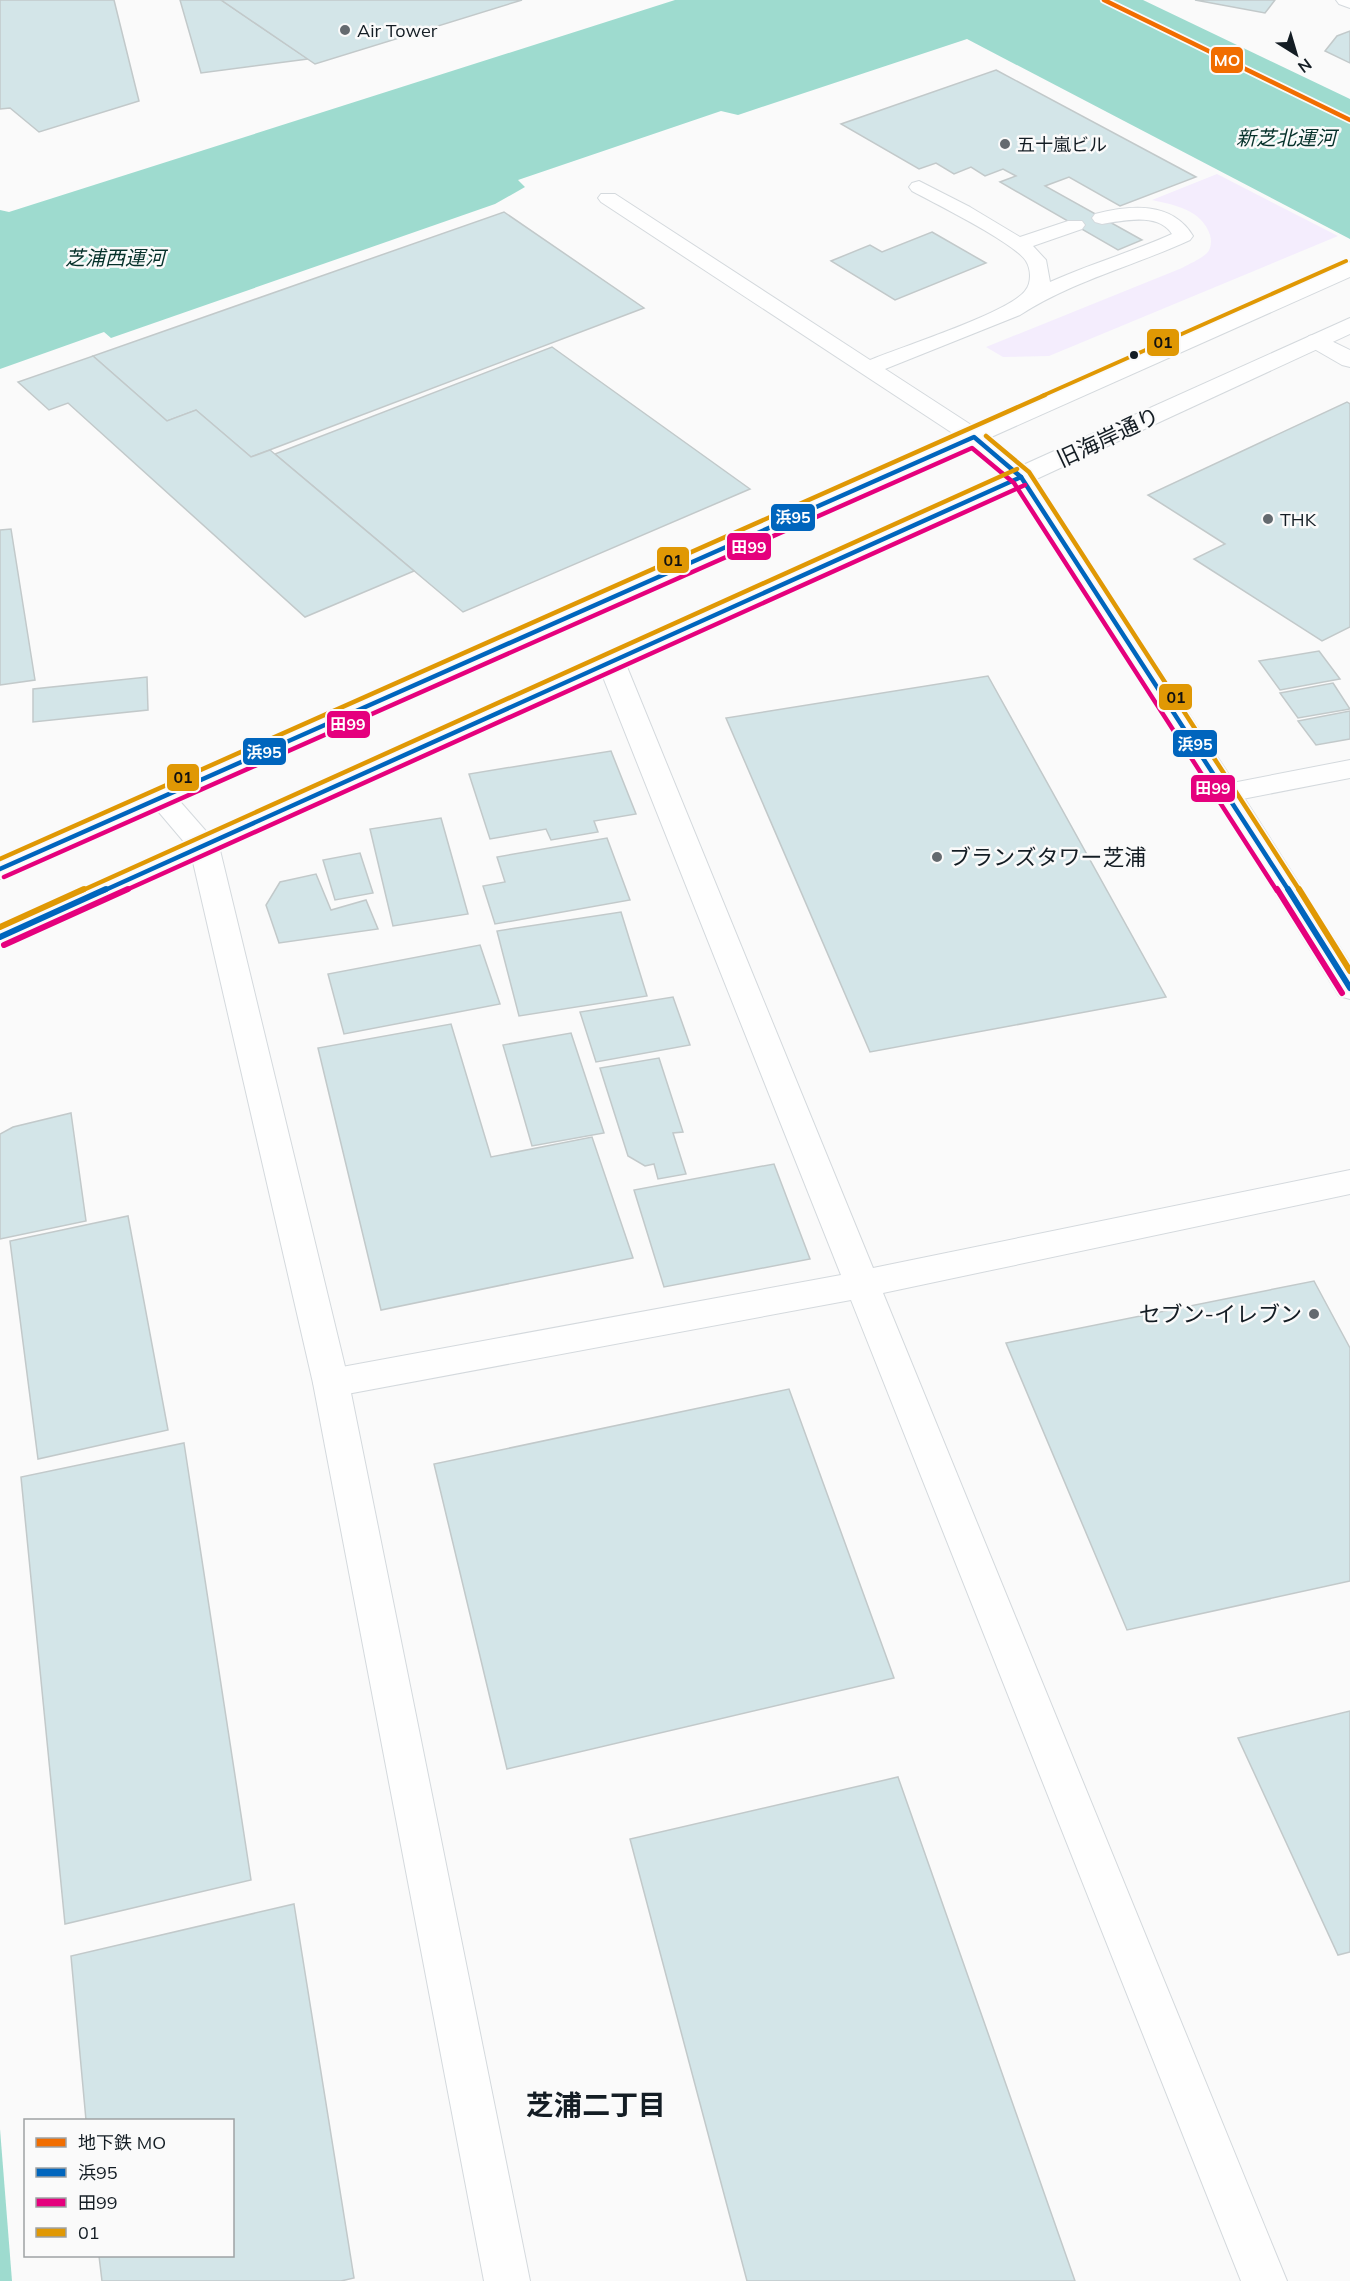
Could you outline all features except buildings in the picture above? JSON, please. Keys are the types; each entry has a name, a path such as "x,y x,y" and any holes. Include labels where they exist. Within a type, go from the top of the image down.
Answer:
{"street":[{"path":"1346,0 1350,2"},
{"path":"0,869 1350,269"},
{"name":"旧海岸通り","path":"0,937 1021,477 1350,326"},
{"path":"1317,341 1350,360"},
{"path":"974,437 1021,477 1227,793 1350,988"},
{"path":"611,662 1264,2281"},
{"path":"1227,793 1350,769"},
{"path":"160,797 204,846 331,1383 507,2281"},
{"path":"331,1383 862,1284 1350,1182"}],"lane":[{"path":"919,187 1018,244 1036,258 1039,286 1034,297"},
{"path":"608,198 974,437"},
{"path":"868,368 1013,311 1034,297 1086,273 1142,255 1182,236 1179,227 1162,216 1126,215 1102,218"},
{"path":"1018,244 1075,225"}],"shaded area":[{"path":"1217,174 1338,236 1049,356 1003,357 986,347 1182,268 1207,253 1211,240 1201,220 1187,210 1152,200"}],"water":[{"name":"芝浦西運河","path":"675,0 1143,0 1350,99 1350,239 967,39 738,115 721,111 518,180 525,187 495,204 111,338 104,332 0,369 0,210 9,212"},
{"path":"0,2129 12,2281 0,2281"}],"metro line":[{"name":"MO","path":"1104,0 1350,120"}],"transit line":[{"name":"01","path":"0,859 1346,261"},
{"name":"01","path":"986,436 1029,472 1235,788 1350,971"},
{"name":"浜95","path":"0,869 974,437 1021,477 1227,793 1350,988"},
{"name":"田99","path":"4,877 972,448 1014,483 1219,798 1342,993"},
{"name":"01","path":"0,927 1017,469"},
{"name":"浜95","path":"0,937 1021,477"},
{"name":"田99","path":"4,945 1025,485"}],"place":[{"name":"Air Tower","path":"345,30"},
{"name":"五十嵐ビル","path":"1005,144"},
{"name":"THK","path":"1268,519"},
{"name":"ブランズタワー芝浦","path":"937,857"},
{"name":"セブン-イレブン","path":"1314,1314"}],"district":[{"name":"芝浦二丁目","path":"596,2104"}],"water label":[{"name":"新芝北運河","path":"1286,137"}]}
